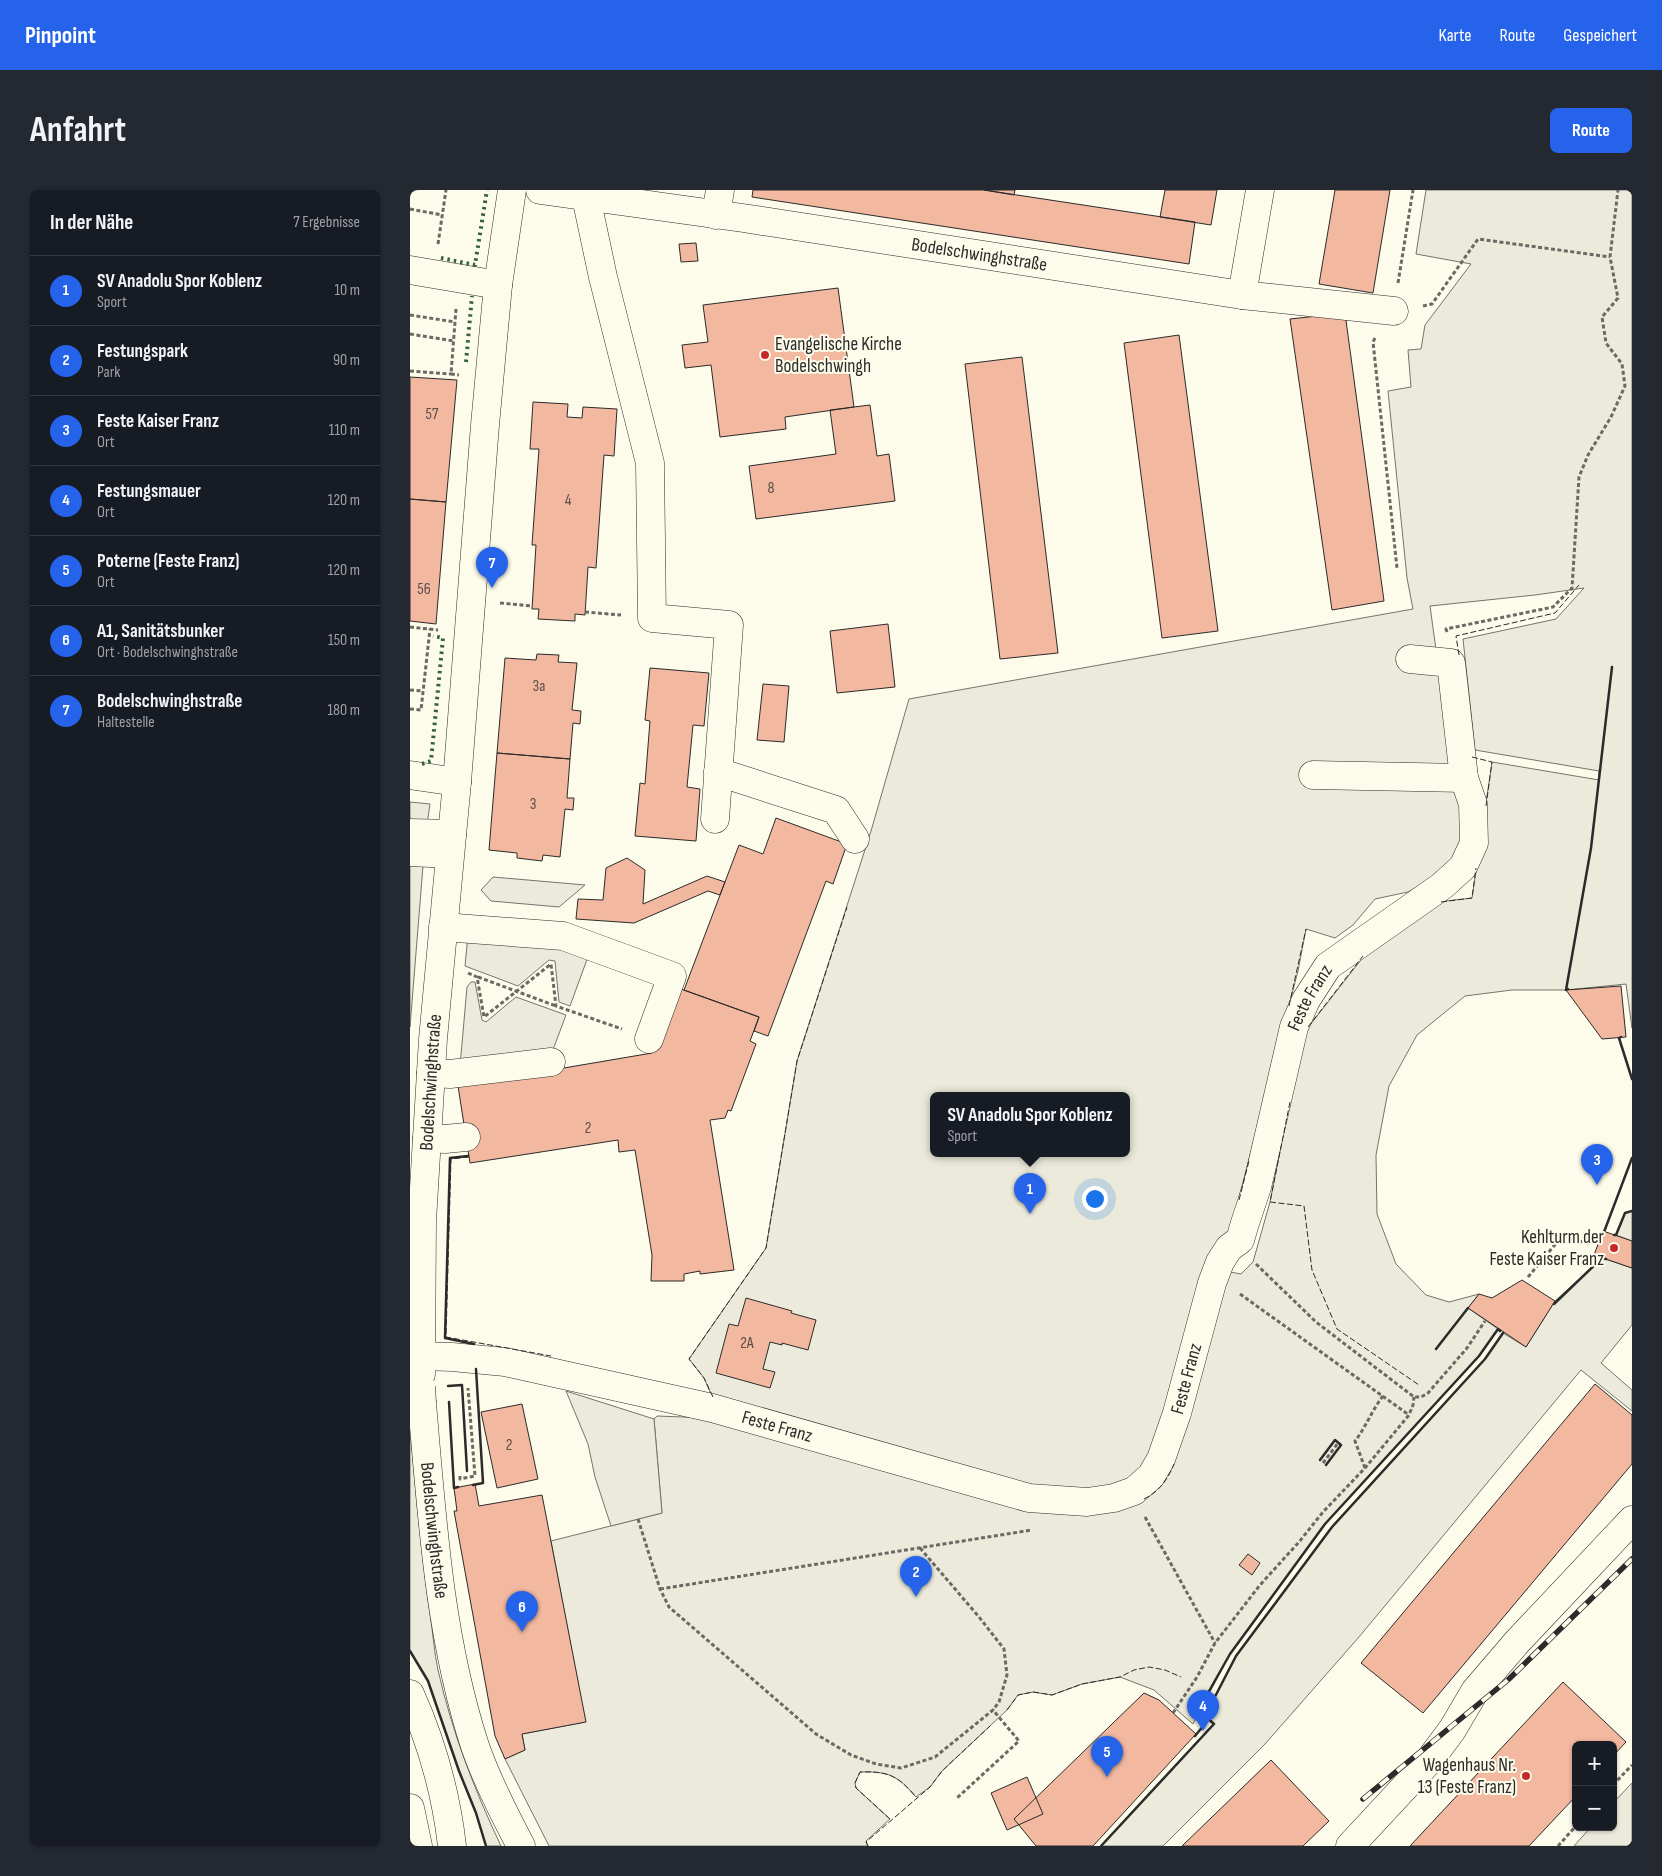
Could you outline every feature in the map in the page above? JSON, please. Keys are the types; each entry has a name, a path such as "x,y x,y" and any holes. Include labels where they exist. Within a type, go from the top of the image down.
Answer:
{"main road":[{"name":"Bodelschwinghstraße","path":"512,190 498,285 485,425 431,1073 422,1221 420,1356 434,1537 459,1687 490,1753 496,1796 521,1846"},
{"name":"Bodelschwinghstraße","path":"540,190 586,197 718,202 1242,295 1394,311"},
{"path":"1242,295 1260,190"},
{"path":"586,197 603,277 650,462 652,618 729,625 714,819"},
{"path":"434,274 498,285"},
{"path":"1410,659 1451,663"},
{"name":"Feste Franz","path":"420,1356 505,1362 600,1393 712,1408 1029,1498 1087,1502 1114,1498 1134,1491 1150,1476 1161,1459 1177,1413 1212,1283 1220,1262 1229,1248 1240,1240 1257,1187 1294,1027 1306,1000 1328,966 1442,886 1463,867 1474,843 1473,804 1464,778 1451,663"},
{"path":"718,772 836,810 855,839"},
{"path":"410,775 456,782"},
{"path":"1313,775 1464,778"},
{"path":"410,833 451,844"},
{"path":"410,852 451,844"},
{"path":"444,927 563,936 672,976 649,1039"},
{"path":"431,1073 450,1074 552,1062"},
{"path":"427,1138 466,1137"},
{"path":"1230,1287 1240,1240"},
{"path":"1350,1846 1428,1762 1452,1730 1474,1691 1517,1642 1631,1524"},
{"path":"410,1694 422,1720 440,1779 448,1812 452,1846"},
{"path":"410,1808 418,1846"}],"path":[{"path":"446,190 434,274 455,322 452,374"},
{"path":"1397,568 1373,342 1394,311 1413,190"},
{"path":"1451,663 1446,628 1553,607 1572,588 1579,477 1588,454 1611,417 1625,386 1622,364 1606,343 1602,317 1618,298 1610,257 1618,190"},
{"path":"410,209 442,215"},
{"path":"1394,311 1432,304 1478,239 1610,257"},
{"path":"410,315 455,322"},
{"path":"410,334 454,341"},
{"path":"410,371 466,375"},
{"path":"585,612 652,618"},
{"path":"410,627 438,630"},
{"path":"410,709 421,710 430,629"},
{"path":"410,690 423,691"},
{"path":"478,977 484,1017 551,964 556,1006"},
{"path":"464,971 649,1039"},
{"path":"1528,1277 1563,1235 1590,1245"},
{"path":"1240,1240 1253,1262 1316,1322 1414,1398 1428,1393 1467,1348 1486,1320"},
{"path":"1230,1287 1409,1414"},
{"path":"459,1469 460,1479 475,1476 468,1387"},
{"path":"1366,1468 1355,1441 1365,1428 1373,1409 1383,1396"},
{"path":"1173,1713 1197,1677 1214,1643 1260,1585 1300,1542 1324,1512 1366,1468 1409,1414 1414,1398"},
{"path":"1323,1463 1338,1443"},
{"path":"638,1519 660,1589 669,1608 816,1734 851,1755 876,1764 901,1768 935,1757 993,1710 999,1702 1007,1674 1004,1649 980,1617 920,1548"},
{"path":"1148,1523 1214,1643"},
{"path":"957,1798 1019,1741 993,1710"},
{"path":"1617,1781 1632,1765"},
{"path":"1558,1846 1572,1830"}],"shaded area":[{"path":"1426,190 1632,190 1632,1028 1626,984 1566,990 1512,990 1465,996 1417,1035 1389,1086 1376,1155 1377,1214 1396,1264 1426,1295 1449,1302 1479,1294 1468,1308 1498,1329 1479,1356 1325,1524 1230,1654 1193,1724 1154,1690 1120,1677 1082,1684 1052,1695 1033,1692 1018,1695 1007,1710 942,1771 930,1787 916,1797 904,1784 892,1776 860,1772 855,1783 856,1788 890,1819 866,1841 868,1846 549,1846 505,1759 525,1750 522,1734 585,1722 551,1541 662,1513 654,1419 657,1416 710,1418 713,1399 704,1378 689,1359 766,1248 797,1061 871,831 909,699 1413,609 1407,578 1388,391 1411,387 1408,350 1421,349 1425,325 1471,264 1416,254","holes":["1584,588 1556,619 1463,639 1475,750 1599,771 1599,780 1492,762 1472,898 1437,902 1364,956 1303,1034 1270,1202 1253,1262 1241,1274 1225,1271 1232,1224 1298,971 1306,929 1335,938 1353,925 1375,899 1408,892 1440,873 1465,844 1462,793 1452,766 1430,606"]},
{"path":"410,802 430,804 427,825 410,825"},
{"path":"410,865 423,866 410,1027"},
{"path":"493,877 585,885 559,907 491,901 481,890"},
{"path":"468,935 589,954 570,1006 559,1002 555,961 549,960 518,986 465,966"},
{"path":"471,982 475,982 482,1020 486,1022 516,997 566,1015 551,1055 460,1066 467,987"},
{"path":"1632,1211 1632,1241 1616,1235 1625,1213"},
{"path":"1602,1258 1632,1268 1632,1325 1601,1363 1632,1390 1632,1411 1581,1370 1359,1637 1265,1744 1163,1846 1101,1846 1213,1724 1205,1716 1236,1656 1332,1527 1485,1359 1503,1333 1526,1347 1555,1301"},
{"path":"566,1391 654,1419 662,1513 611,1526 595,1477 588,1444"},
{"path":"410,1428 424,1568 438,1670 450,1716 465,1760 501,1846 486,1846 476,1813 459,1771 428,1681 410,1651"},
{"path":"1632,1783 1632,1846 1574,1846 1587,1831 1617,1831 1617,1799"}],"building":[{"path":"753,190 984,190 1195,222 1189,264 752,197"},
{"path":"984,190 1015,190 1014,195"},
{"path":"1165,190 1217,190 1211,225 1160,217"},
{"path":"1335,190 1390,190 1373,293 1319,284"},
{"path":"696,243 698,261 681,262 679,244"},
{"name":"Evangelische Kirche Bodelschwingh","path":"838,288 854,407 785,417 786,429 720,437 711,365 685,368 682,345 708,342 703,305"},
{"path":"1345,313 1384,601 1332,610 1290,319"},
{"path":"1179,335 1218,631 1162,638 1124,343"},
{"path":"1022,357 1058,653 1000,659 965,364"},
{"path":"410,377 457,380 446,502 410,499"},
{"path":"533,402 568,404 567,417 582,418 583,407 617,409 614,456 604,455 596,568 588,567 585,615 575,614 575,621 538,619 539,609 532,609 536,545 532,545 539,449 530,449"},
{"path":"870,405 877,456 889,454 895,501 756,519 749,466 836,454 830,410"},
{"path":"410,499 446,502 436,624 410,621"},
{"path":"888,624 895,687 837,693 830,631"},
{"path":"537,654 559,655 558,662 577,663 572,710 581,711 580,724 573,723 570,759 497,753 505,658 536,660"},
{"path":"650,668 709,673 704,726 693,725 687,787 700,789 696,841 635,836 640,783 645,784 650,721 645,720"},
{"path":"763,684 789,686 784,742 757,740"},
{"path":"497,753 570,759 567,798 574,798 573,810 565,809 560,857 543,855 542,861 517,858 517,853 489,850"},
{"path":"776,818 847,844 833,884 826,881 768,1036 754,1031 759,1017 684,990 739,845 763,854"},
{"path":"627,858 645,870 643,904 707,876 725,882 720,895 708,891 634,923 576,919 578,899 603,900 606,868"},
{"path":"1621,986 1626,1037 1602,1039 1566,990"},
{"path":"678,988 759,1017 750,1041 756,1044 731,1111 728,1110 725,1118 710,1120 734,1270 700,1274 700,1271 684,1274 684,1281 651,1281 652,1255 635,1150 619,1152 618,1140 470,1163 458,1086 652,1053"},
{"name":"Kehlturm der Feste Kaiser Franz","path":"1603,1231 1632,1241 1632,1268 1594,1255"},
{"path":"1522,1280 1555,1301 1526,1347 1468,1308 1479,1294 1492,1298"},
{"path":"746,1298 816,1320 808,1350 770,1342 763,1369 775,1372 770,1388 716,1373 729,1324 738,1326"},
{"path":"1595,1384 1632,1415 1632,1464 1423,1713 1361,1663"},
{"path":"522,1404 538,1479 497,1488 481,1412"},
{"path":"475,1484 479,1506 542,1495 586,1722 522,1734 525,1750 505,1759 495,1736 454,1511 457,1511 454,1488"},
{"path":"1248,1554 1260,1563 1252,1575 1239,1565"},
{"name":"Wagenhaus Nr. 13 (Feste Franz)","path":"1563,1682 1626,1742 1617,1752 1617,1741 1572,1741 1572,1800 1529,1846 1410,1846"},
{"path":"1144,1693 1159,1700 1196,1734 1093,1846 1036,1846 1014,1819"},
{"path":"1271,1760 1329,1821 1303,1846 1182,1846"},
{"path":"1027,1777 1043,1814 1007,1830 991,1793"}],"railway":[{"path":"1363,1799 1509,1679 1632,1559"}],"hedge":[{"path":"441,258 475,265 487,190"},
{"path":"466,362 472,296"},
{"path":"422,764 431,761 443,638 433,636"}],"fence":[{"path":"1459,655 1456,636 1555,613 1579,585"},
{"path":"1472,757 1492,762 1486,806"},
{"path":"1441,902 1472,898 1476,868"},
{"path":"713,1397 704,1378 689,1359 766,1248 797,1061 847,907"},
{"path":"1289,1006 1306,929"},
{"path":"1308,1027 1363,956"},
{"path":"1290,1102 1270,1202 1304,1206 1312,1270 1337,1329 1419,1385"},
{"path":"469,1157 451,1159 446,1337 551,1356"},
{"path":"1239,1200 1249,1161"},
{"path":"1144,1499 1162,1485 1174,1464"},
{"path":"1007,1710 1018,1695 1033,1692 1052,1695 1082,1684 1120,1677 1134,1670 1149,1667 1165,1670 1181,1677"},
{"path":"868,1846 866,1842 930,1787 942,1771 990,1726"},
{"path":"890,1819 856,1788 855,1783 860,1772 892,1776 904,1784 916,1797"}],"wall":[{"path":"1568,989 1566,990 1591,848 1612,667"},
{"path":"1621,1037 1619,1038 1632,1079"},
{"path":"468,1156 450,1158 445,1338 474,1344"},
{"path":"1604,1232 1632,1158"},
{"path":"1614,1235 1616,1235 1625,1213 1632,1211"},
{"path":"1554,1304 1602,1258 1606,1259"},
{"path":"1436,1349 1468,1308"},
{"path":"1195,1736 1204,1725 1199,1722 1208,1693 1230,1654 1325,1524 1479,1356 1498,1329 1500,1331"},
{"path":"1101,1846 1214,1724 1205,1716 1236,1656 1332,1527 1485,1359 1503,1333"},
{"path":"473,1485 483,1483 476,1369"},
{"path":"448,1386 462,1385 467,1471"},
{"path":"449,1402 454,1488 458,1487"},
{"path":"1320,1460 1335,1440 1341,1445 1326,1465"},
{"path":"410,1651 428,1681 459,1771 476,1813 486,1846"}],"place":[{"name":"Evangelische Kirche Bodelschwingh","path":"765,355"},
{"name":"Bodelschwinghstraße","path":"492,588"},
{"name":"Feste Kaiser Franz","path":"1597,1185"},
{"name":"SV Anadolu Spor Koblenz","path":"1030,1214"},
{"name":"Kehlturm der Feste Kaiser Franz","path":"1614,1248"},
{"name":"Festungspark","path":"916,1597"},
{"name":"A1, Sanitätsbunker","path":"522,1632"},
{"name":"Festungsmauer","path":"1203,1731"},
{"name":"Wagenhaus Nr. 13 (Feste Franz)","path":"1526,1776"},
{"name":"Poterne (Feste Franz)","path":"1107,1777"}]}
